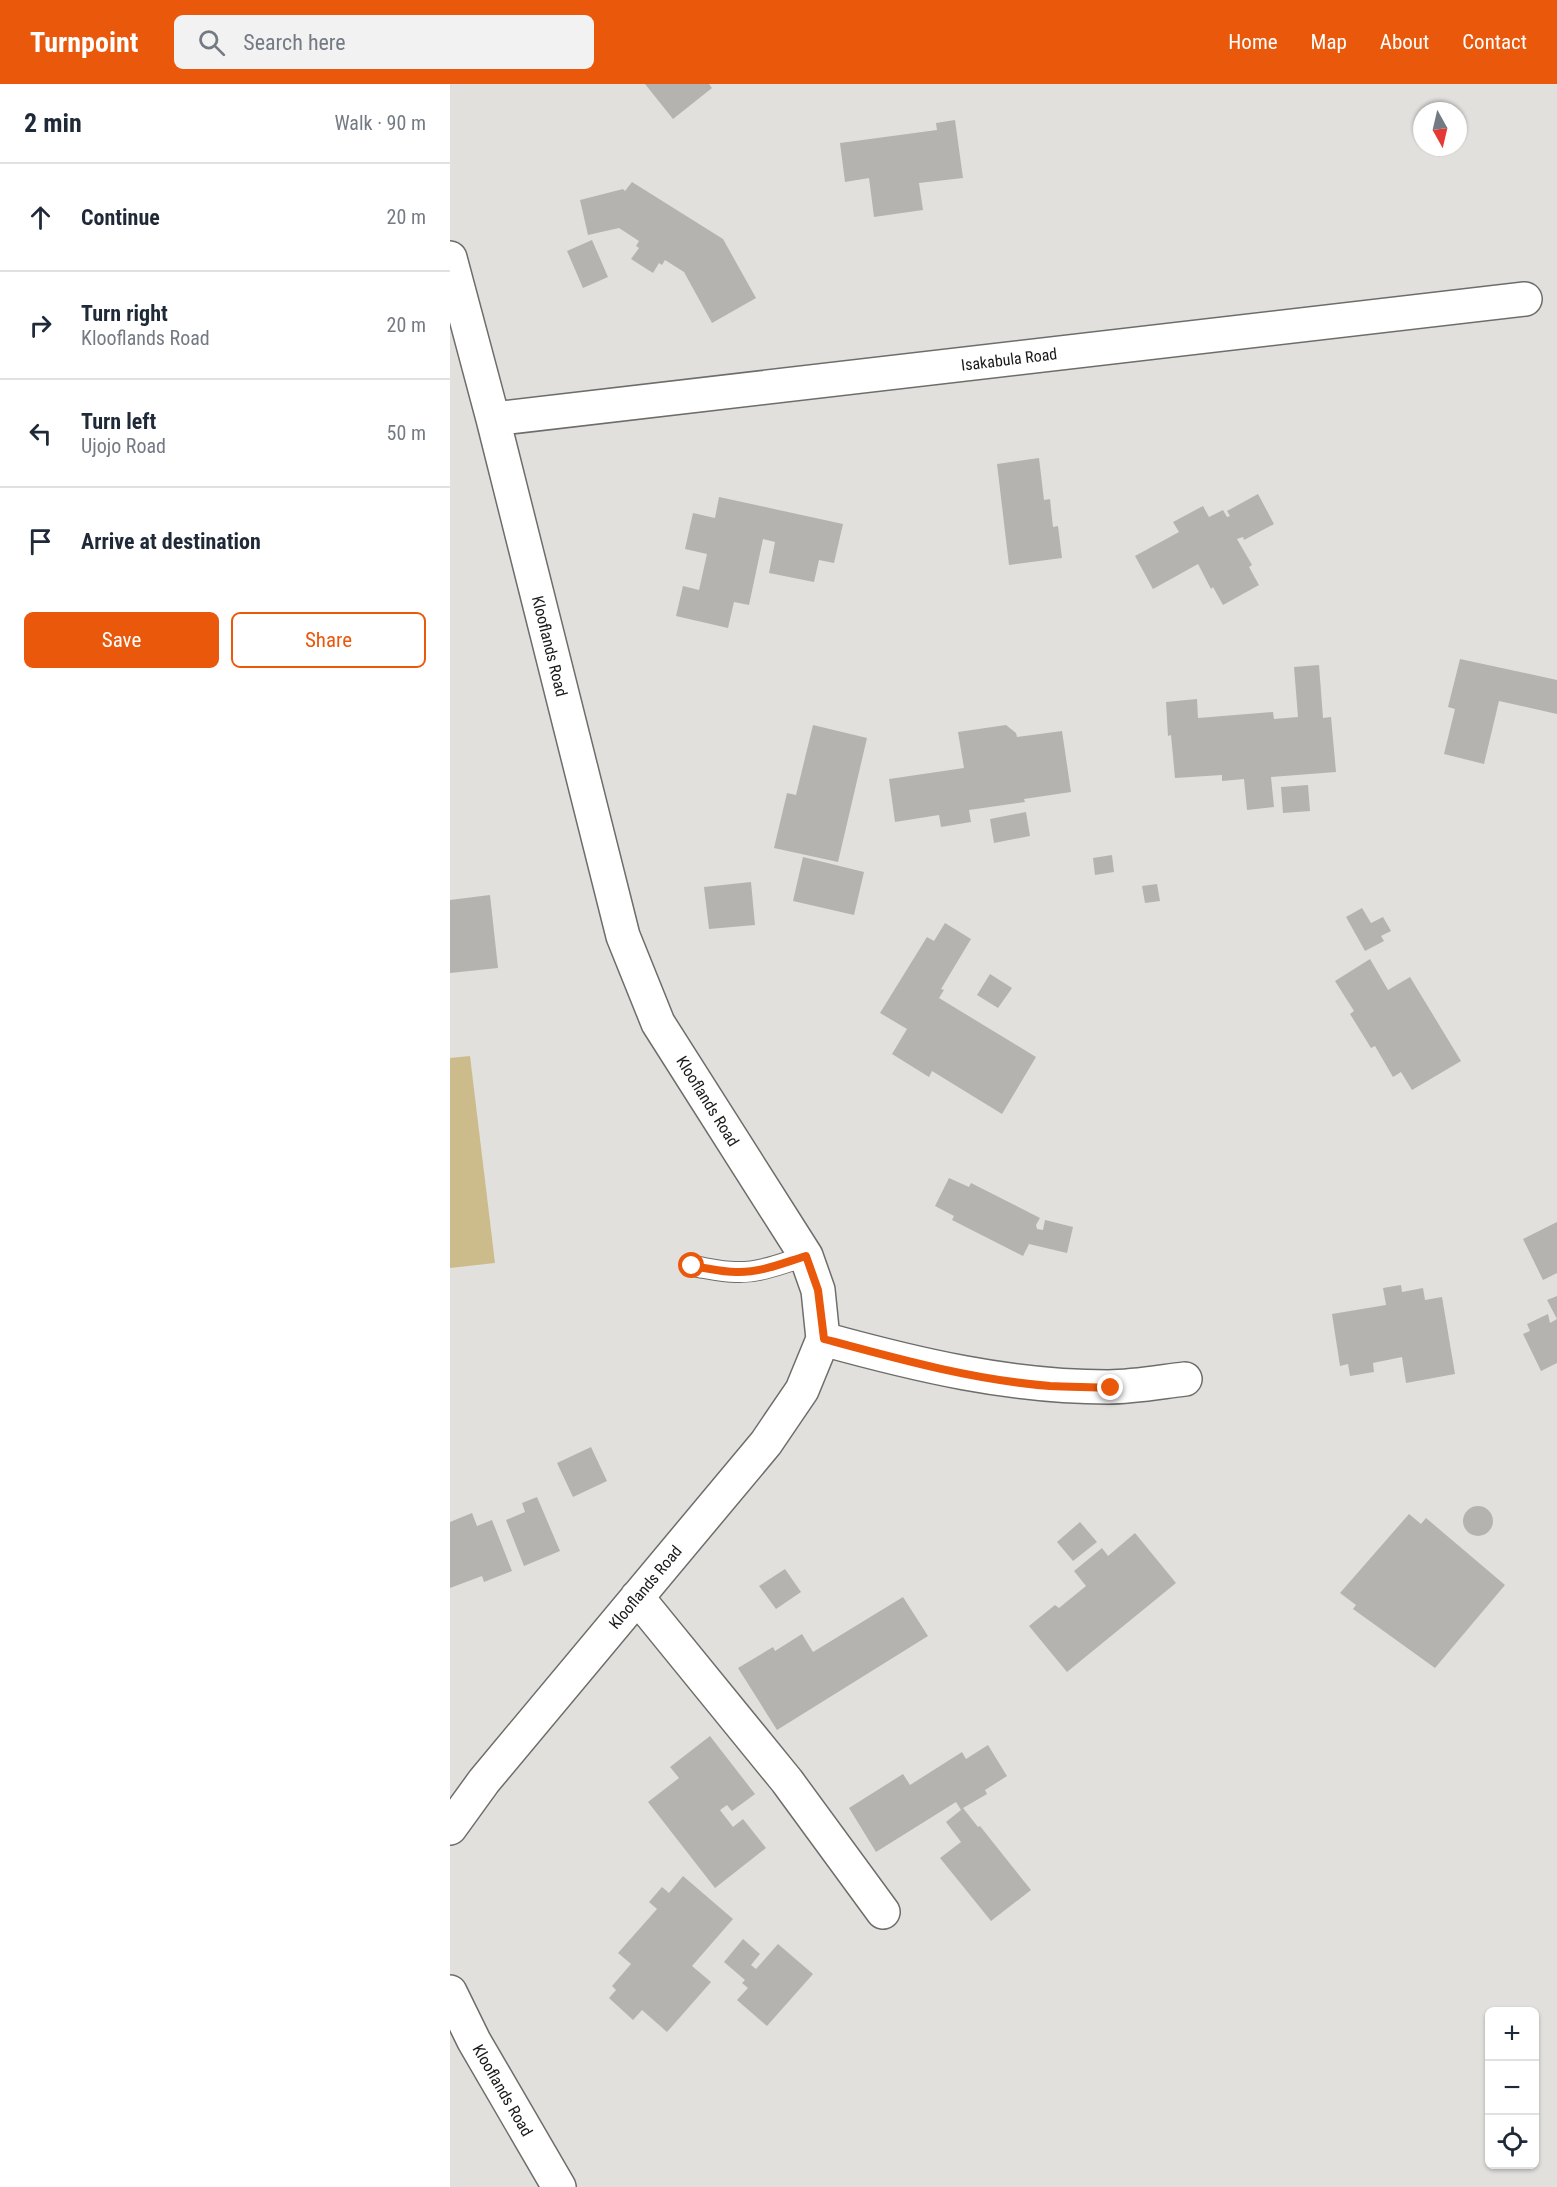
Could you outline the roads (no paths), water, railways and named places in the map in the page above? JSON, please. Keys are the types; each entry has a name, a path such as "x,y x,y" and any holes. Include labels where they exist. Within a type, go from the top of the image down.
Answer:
{"street":[{"name":"Klooflands Road","path":"450,258 493,419 623,936 658,1023 806,1256 818,1290 824,1339 802,1390 766,1443 484,1781 450,1828"},
{"name":"Isakabula Road","path":"493,419 1525,299"},
{"path":"824,1339 914,1364 970,1375 1050,1386 1111,1388 1185,1379"},
{"path":"637,1597 787,1781 883,1912"},
{"name":"Klooflands Road","path":"450,1992 474,2041 559,2187"}],"lane":[{"path":"692,1266 748,1272 764,1270 806,1256"}]}
